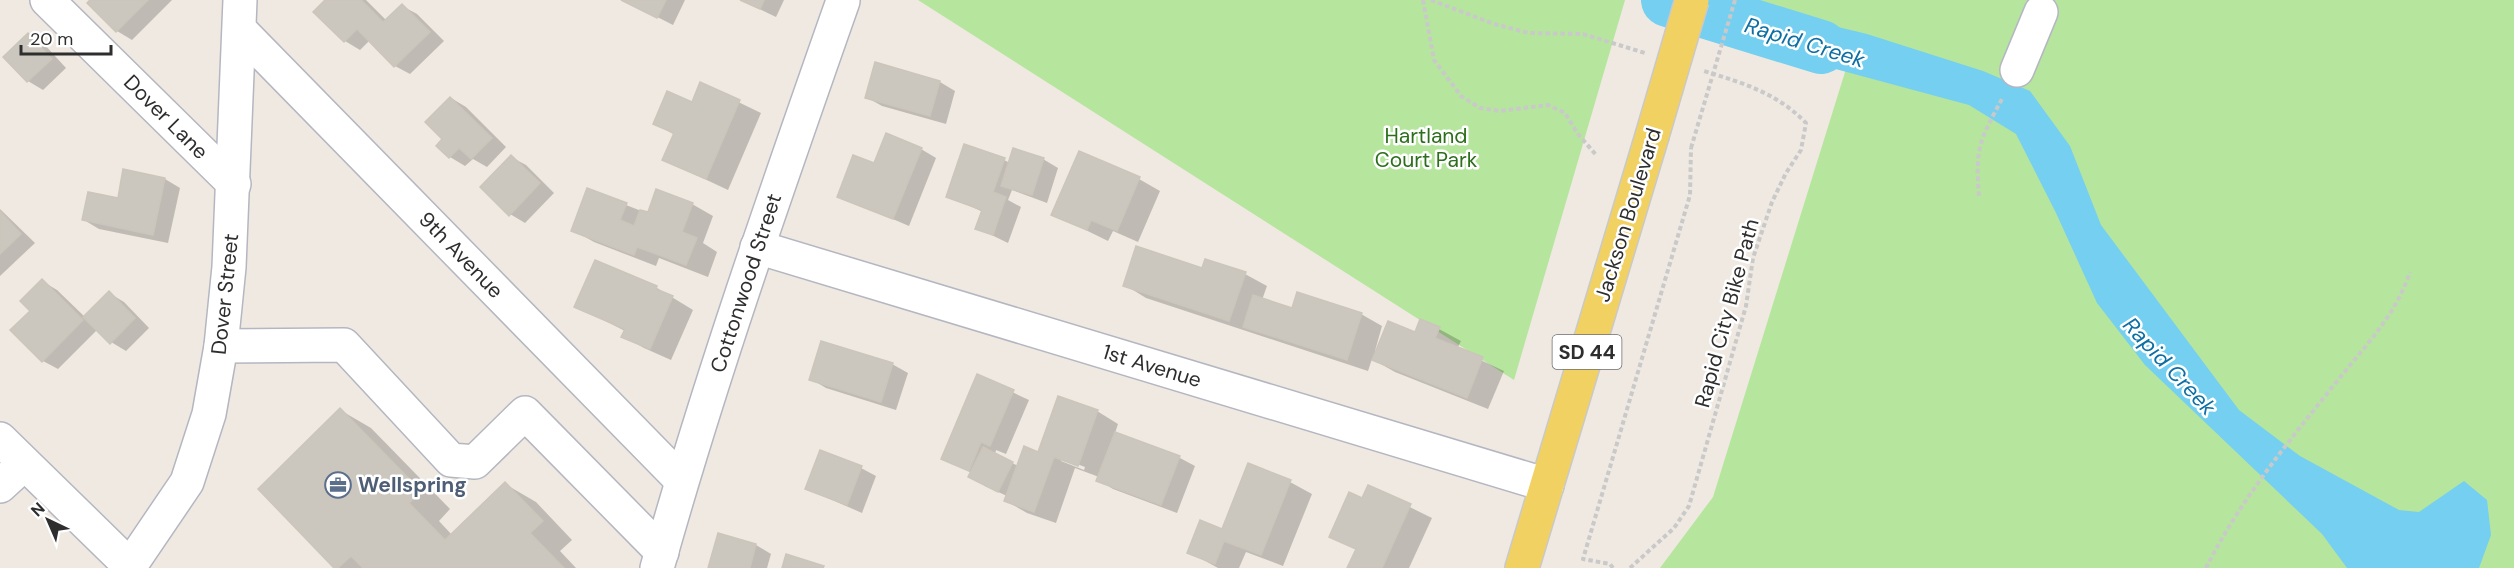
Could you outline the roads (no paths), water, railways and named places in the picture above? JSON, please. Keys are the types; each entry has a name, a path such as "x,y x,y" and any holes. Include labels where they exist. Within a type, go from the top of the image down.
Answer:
{"main road":[{"name":"Jackson Boulevard","path":"1522,568 1692,0"}],"street":[{"name":"Dover Lane","path":"47,0 234,184"},
{"name":"Cottonwood Street","path":"659,560 681,480 757,247 843,1"},
{"path":"2017,70 2041,12"},
{"name":"Dover Street","path":"131,567 187,482 209,414 221,346 234,184 240,15"},
{"name":"9th Avenue","path":"240,15 681,480"},
{"name":"1st Avenue","path":"757,247 1547,485"},
{"path":"221,346 344,345 451,460 475,462 525,413 659,560"},
{"path":"0,439 131,567"},
{"path":"0,486 24,464"}],"water":[{"path":"1755,7 1867,34 1983,71 2030,91 2070,146 2101,225 2239,410 2300,456 2399,510 2419,512 2464,481 2487,500 2491,535 2479,568 2347,568 2322,534 2145,365 2097,303 2056,213 2016,134 1969,105 1743,44"}],"waterway":[{"name":"Rapid Creek","path":"1668,0 1821,47"}],"place":[{"name":"Wellspring","path":"338,485"}],"park label":[{"name":"Hartland Court Park","path":"1426,148"}]}
